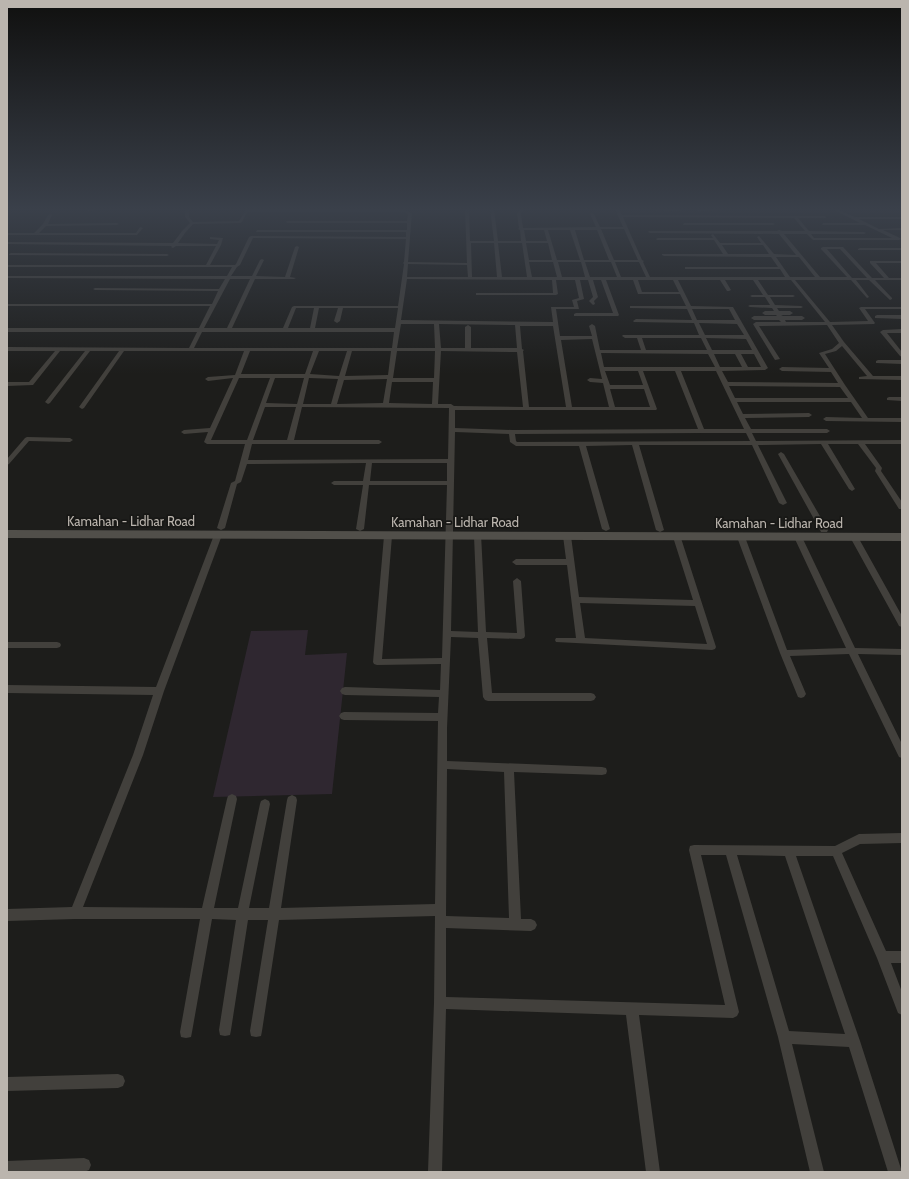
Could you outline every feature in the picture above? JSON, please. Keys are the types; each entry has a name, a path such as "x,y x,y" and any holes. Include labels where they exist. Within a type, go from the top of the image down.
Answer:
{"main road":[{"name":"Kamahan - Lidhar Road","path":"7,528 388,536 449,532 478,536 902,537"},
{"name":"Kamahan - Lidhar Road","path":"7,534 360,529 449,532 606,530 902,530"}],"street":[{"path":"191,349 227,278 235,266 238,264"},
{"path":"229,329 260,264"},
{"path":"287,278 292,264"},
{"path":"386,405 405,278 405,264"},
{"path":"470,264 470,278"},
{"path":"498,264 500,279"},
{"path":"528,264 530,279"},
{"path":"557,264 560,279"},
{"path":"584,264 596,297 592,301 593,304"},
{"path":"614,264 620,279"},
{"path":"643,264 649,279"},
{"path":"778,264 829,324 842,343 871,378"},
{"path":"806,264 819,279"},
{"path":"837,264 867,297"},
{"path":"857,264 890,299"},
{"path":"874,264 888,279"},
{"path":"7,266 235,266"},
{"path":"687,268 781,268"},
{"path":"7,277 294,278"},
{"path":"405,278 902,280"},
{"path":"478,294 556,294 554,279"},
{"path":"569,409 553,308 576,309 574,300 582,299 577,279"},
{"path":"576,315 616,315 603,279"},
{"path":"635,279 640,293 680,293"},
{"path":"675,279 680,293 710,351 783,503"},
{"path":"722,279 729,290"},
{"path":"755,279 785,324"},
{"path":"95,289 221,290"},
{"path":"752,296 794,296"},
{"path":"7,305 212,305"},
{"path":"750,306 801,307"},
{"path":"285,330 294,307 400,308"},
{"path":"312,330 317,307"},
{"path":"337,321 341,307"},
{"path":"602,369 765,368 730,307 632,307"},
{"path":"777,359 756,325 871,323 861,308 902,308"},
{"path":"765,313 790,313"},
{"path":"877,317 902,317"},
{"path":"754,318 802,318"},
{"path":"636,321 738,322"},
{"path":"7,330 312,330 398,326 436,322 515,322 518,324 555,324"},
{"path":"436,322 438,350 436,406"},
{"path":"518,324 526,409"},
{"path":"592,326 612,409"},
{"path":"468,327 468,350"},
{"path":"902,331 883,332 902,354"},
{"path":"625,336 747,337"},
{"path":"639,336 644,352"},
{"path":"558,338 595,338"},
{"path":"842,343 834,350 822,353 866,419"},
{"path":"894,346 902,346"},
{"path":"7,349 521,350"},
{"path":"48,402 90,349"},
{"path":"82,407 123,349"},
{"path":"248,349 207,442 379,442"},
{"path":"290,442 307,376 317,349"},
{"path":"333,406 350,349"},
{"path":"7,384 31,384 59,350"},
{"path":"598,351 757,352"},
{"path":"737,352 746,369"},
{"path":"878,362 902,362"},
{"path":"262,405 386,405 526,409 654,409 640,369"},
{"path":"677,369 702,431"},
{"path":"782,369 832,370"},
{"path":"208,379 237,376 307,376 436,380"},
{"path":"75,913 138,756 159,691 219,532 234,483 238,482 249,442 273,376"},
{"path":"861,378 902,378"},
{"path":"590,380 606,381"},
{"path":"726,384 842,385"},
{"path":"607,387 646,387"},
{"path":"889,399 902,399"},
{"path":"734,400 852,400"},
{"path":"435,1172 440,1003 443,717 447,634 452,408"},
{"path":"741,416 809,415"},
{"path":"826,419 902,420"},
{"path":"184,432 212,430"},
{"path":"452,430 512,432 827,431"},
{"path":"512,432 513,442 516,444 754,442 860,442 901,444"},
{"path":"7,464 27,439 70,440"},
{"path":"823,442 852,489"},
{"path":"860,442 879,468 878,471 902,507"},
{"path":"582,444 606,530"},
{"path":"635,444 660,530"},
{"path":"782,454 824,530"},
{"path":"244,462 451,462"},
{"path":"360,529 369,463"},
{"path":"334,483 451,483"},
{"path":"388,536 378,662 446,661"},
{"path":"478,536 482,635 488,697 591,697"},
{"path":"567,536 581,641"},
{"path":"559,640 712,647 677,536"},
{"path":"741,537 784,653 801,694"},
{"path":"798,537 902,754"},
{"path":"854,537 902,624"},
{"path":"516,562 570,562"},
{"path":"447,634 521,636 517,581"},
{"path":"576,600 698,603"},
{"path":"7,645 58,645"},
{"path":"784,653 902,652"},
{"path":"7,689 159,691"},
{"path":"345,691 444,694"},
{"path":"344,716 443,717"},
{"path":"442,765 602,771"},
{"path":"509,767 515,924"},
{"path":"186,1032 208,913 232,799"},
{"path":"256,1031 292,800"},
{"path":"225,1030 242,912 265,804"},
{"path":"440,1003 733,1012 694,850 789,852 836,851 859,839 902,838"},
{"path":"730,850 784,1037 817,1172"},
{"path":"836,851 883,957 902,1009"},
{"path":"789,852 854,1041 895,1172"},
{"path":"7,915 242,912 274,914 440,916 531,925"},
{"path":"883,957 902,957"},
{"path":"632,1009 653,1172"},
{"path":"784,1037 854,1041"},
{"path":"7,1084 118,1081"},
{"path":"7,1168 84,1165"}],"shaded area":[{"path":"308,630 305,655 347,653 332,794 213,797 251,631"}]}
